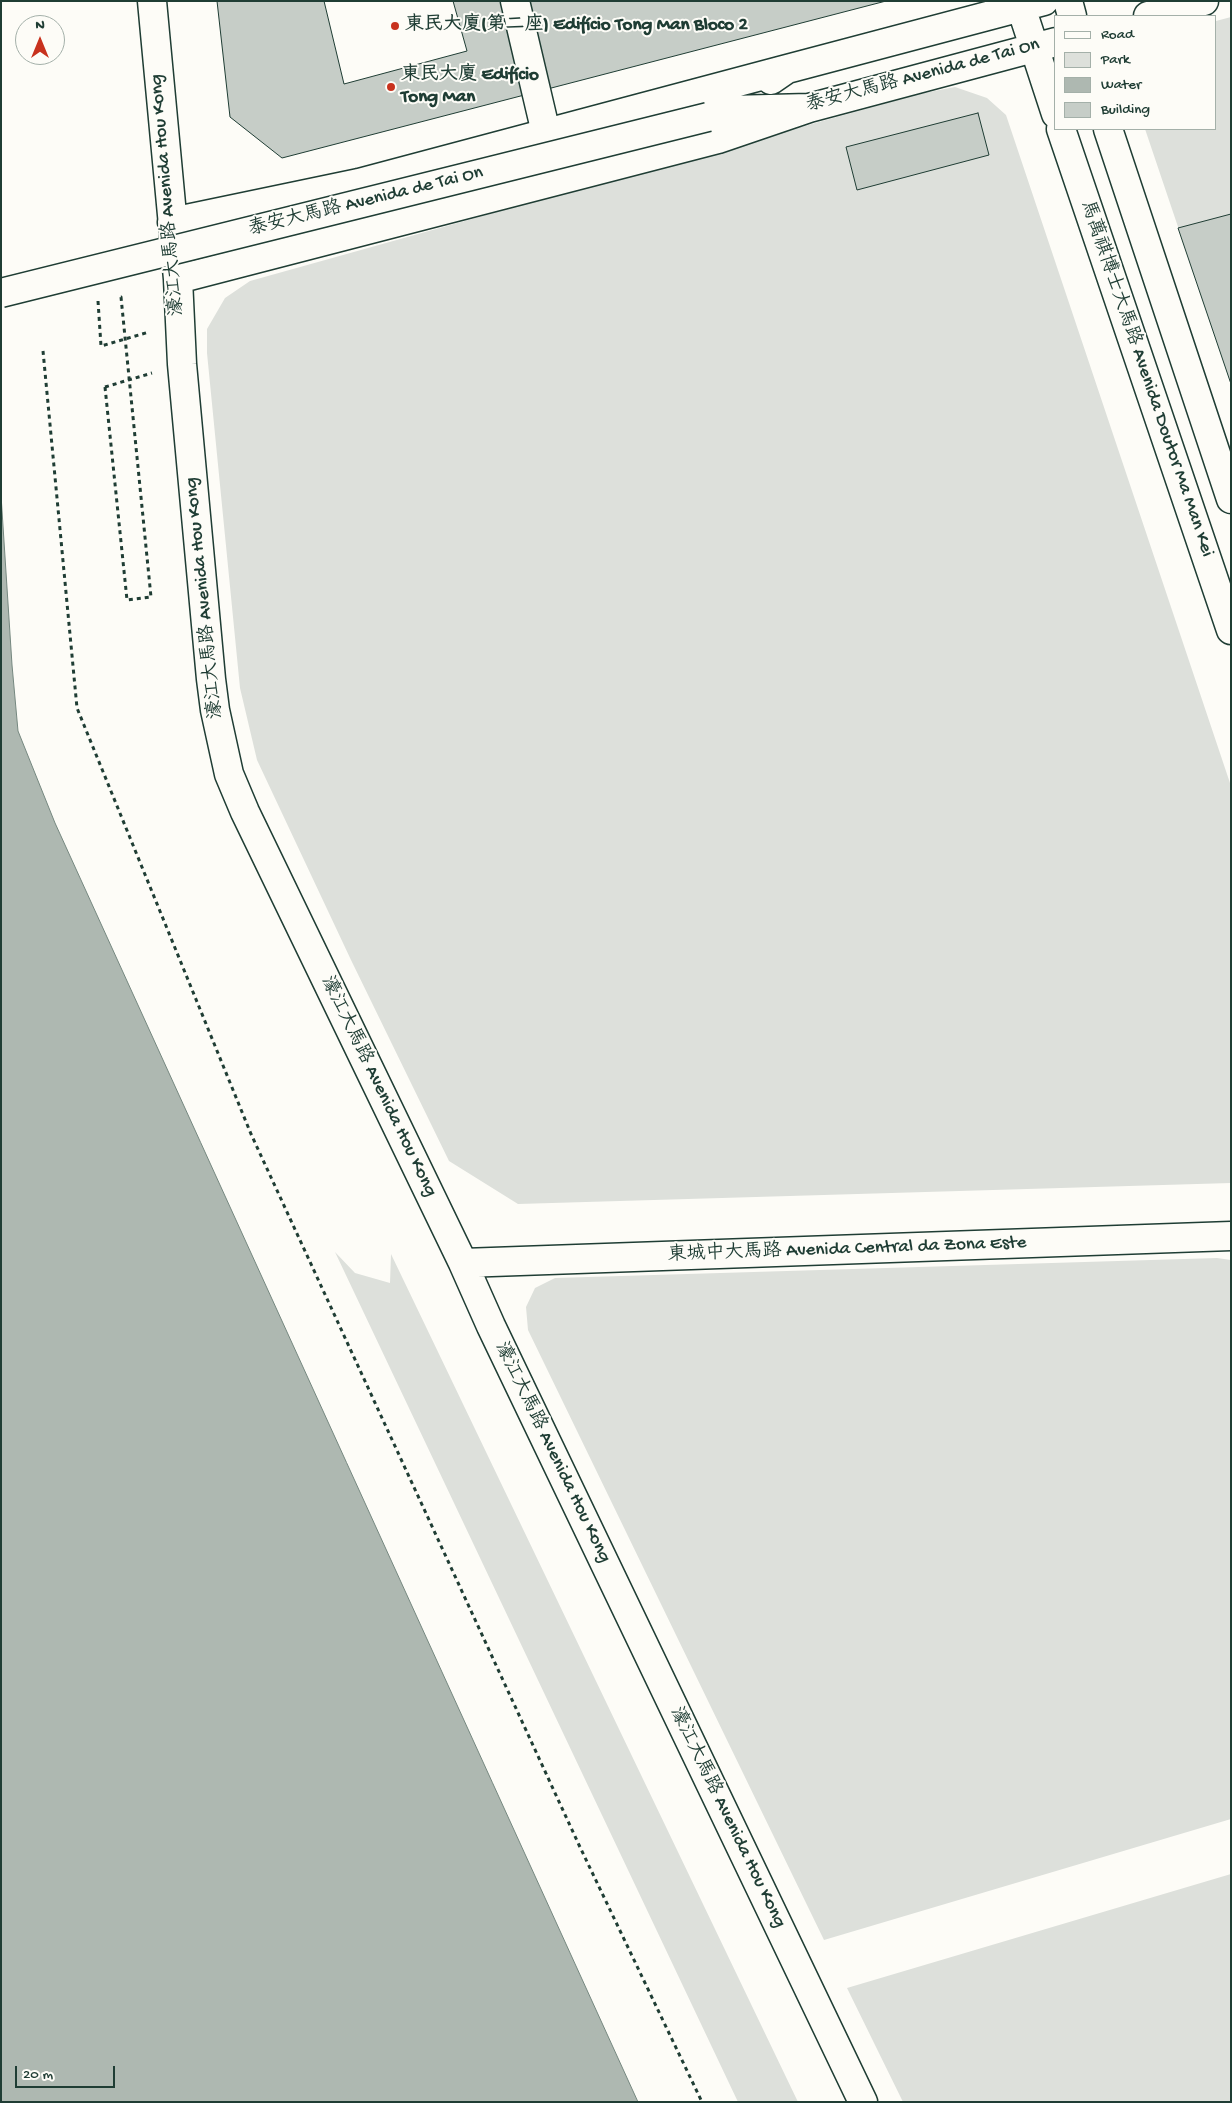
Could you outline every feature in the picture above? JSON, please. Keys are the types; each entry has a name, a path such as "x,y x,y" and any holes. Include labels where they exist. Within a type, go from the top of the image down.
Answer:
{"main road":[{"name":"濠江大馬路 Avenida Hou Kong","path":"152,1 178,279 182,364 211,679 215,710 229,774 245,812 463,1263 863,2102"},
{"path":"515,1 546,133"},
{"path":"1068,1 1072,15"},
{"path":"1152,15 1204,1"},
{"path":"1028,3 1045,44 1054,101"},
{"name":"泰安大馬路 Avenida de Tai On","path":"719,114 787,69 1028,3"},
{"name":"泰安大馬路 Avenida de Tai On","path":"1,293 719,114 810,108 1045,44"},
{"path":"172,222 359,183 787,69"},
{"path":"178,279 718,139 810,108"},
{"name":"馬萬祺博士大馬路 Avenida Doutor Ma Man Kei","path":"1061,130 1231,630"},
{"path":"1108,130 1231,499"},
{"name":"東城中大馬路 Avenida Central da Zona Este","path":"463,1263 1231,1236"}],"path":[{"path":"113,298 121,297 151,597 127,600 105,388 182,364"},
{"path":"88,304 106,300"},
{"path":"98,301 101,346 179,324"},
{"path":"43,351 77,708 252,1134 579,1846 702,2102"}],"green space":[{"path":"1231,17 1231,384 1145,130 1217,130 1217,21"},
{"path":"955,87 987,98 1006,115 1231,786 1231,1183 518,1204 449,1161 351,960 257,760 240,688 207,353 207,329 225,298 250,281 919,94"},
{"path":"335,1252 355,1273 390,1283 391,1254 798,2102 738,2102"},
{"path":"1217,1258 1231,1260 1231,1819 824,1940 528,1330 526,1307 535,1288 555,1278"},
{"path":"1231,1874 1231,2102 903,2102 847,1988"}],"water":[{"path":"1,495 18,731 55,823 638,2102 1,2102"}],"building":[{"name":"東民大廈 Edifício Tong Man","path":"217,1 886,1 282,158 230,117"},
{"name":"東民大廈(第二座) Edifício Tong Man Bloco 2","path":"324,1 453,1 467,51 344,84"},
{"path":"978,113 989,155 857,190 846,147"},
{"path":"1231,214 1231,384 1178,228"}],"place":[{"name":"東民大廈(第二座) Edifício Tong Man Bloco 2","path":"395,26"},
{"name":"東民大廈 Edifício Tong Man","path":"391,87"}]}
